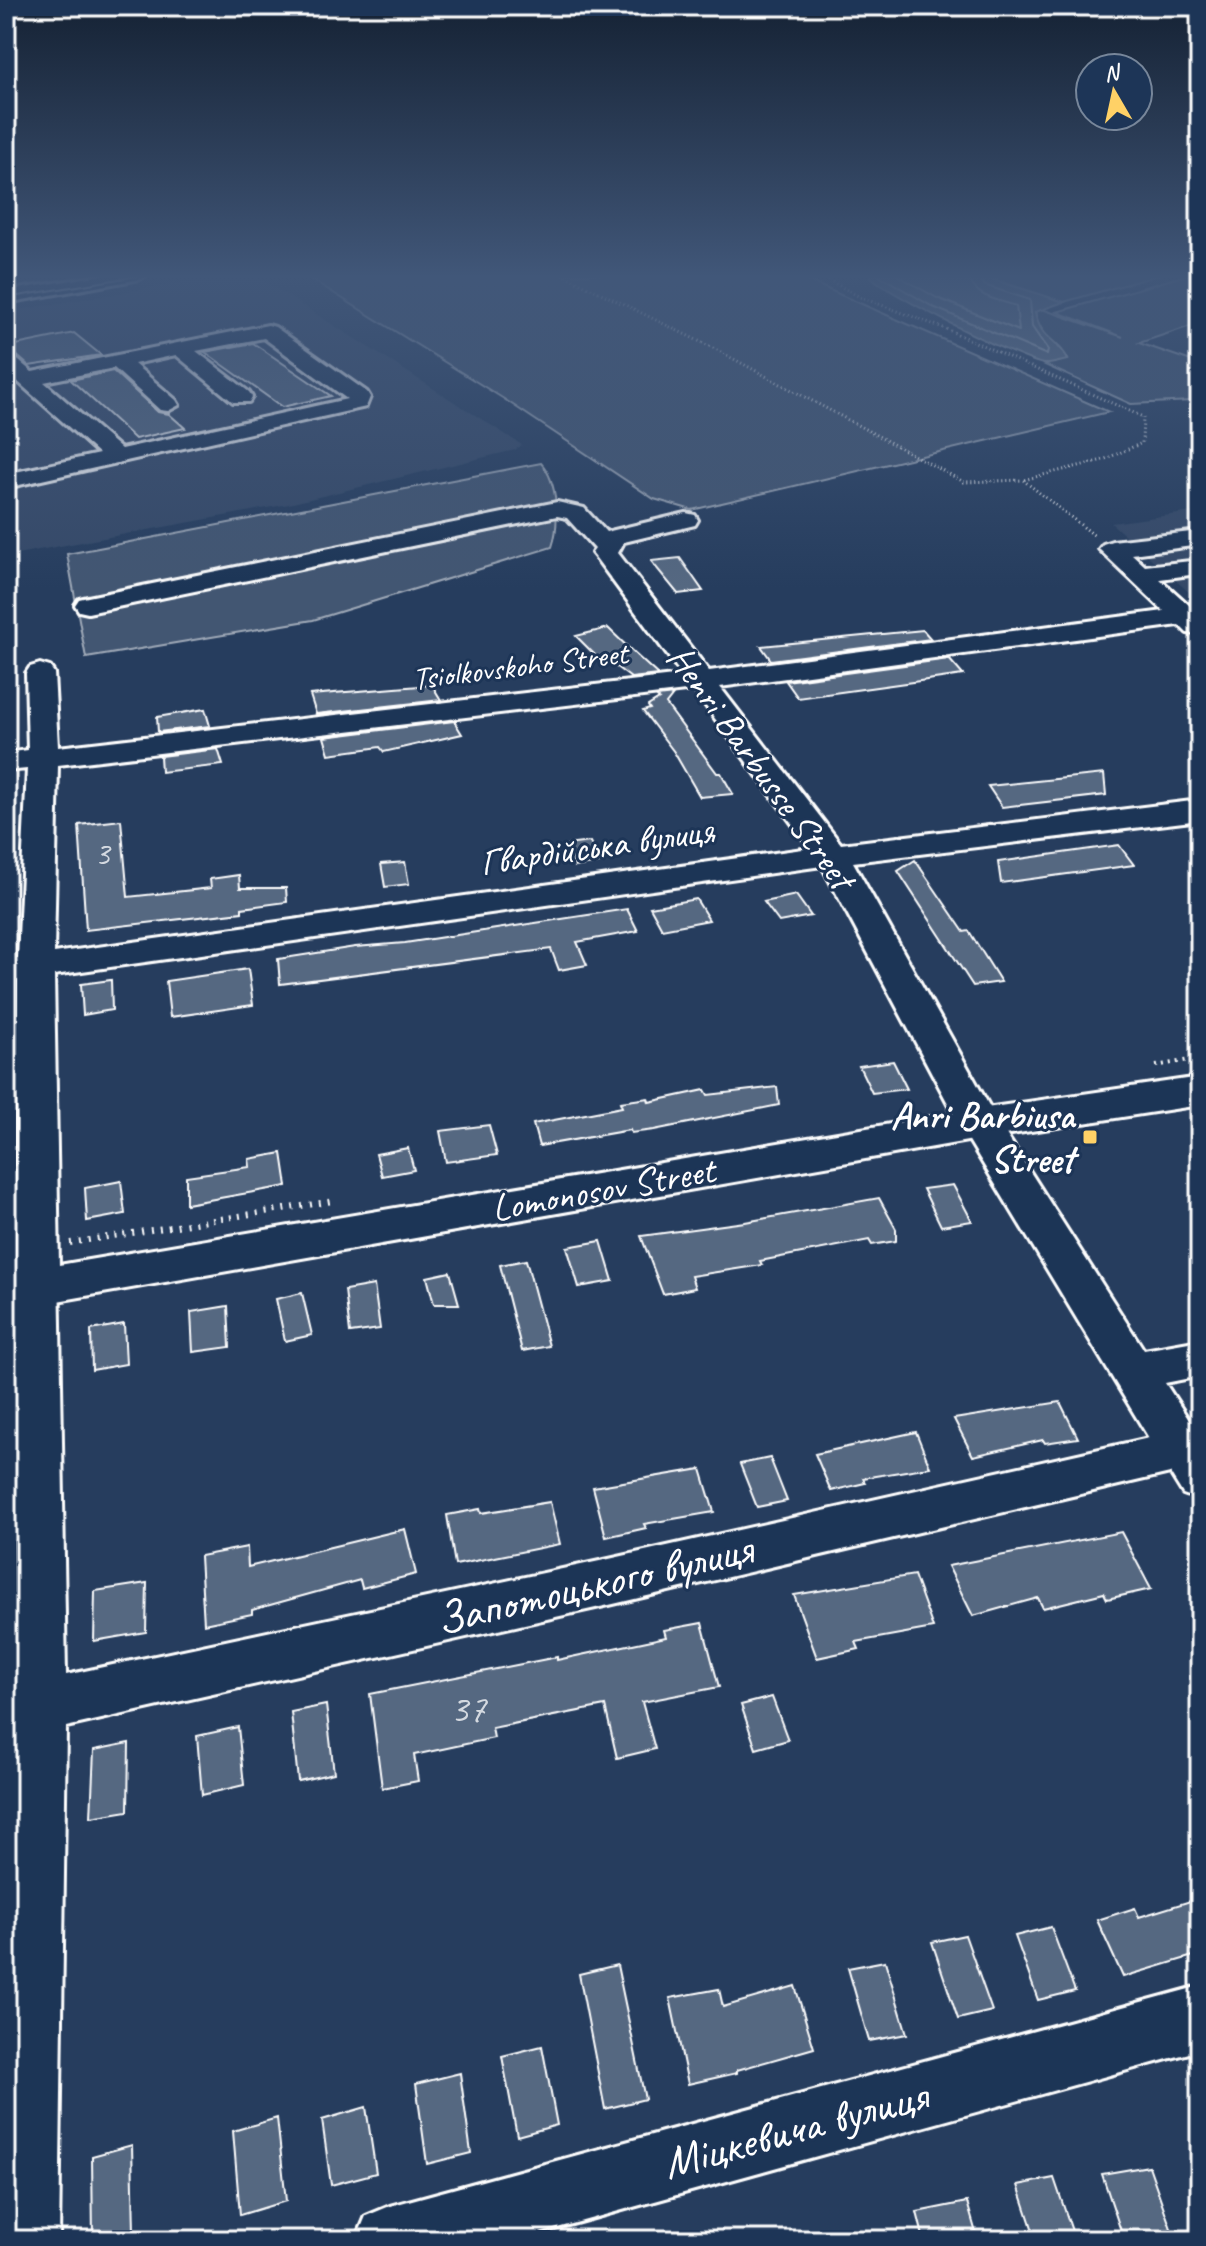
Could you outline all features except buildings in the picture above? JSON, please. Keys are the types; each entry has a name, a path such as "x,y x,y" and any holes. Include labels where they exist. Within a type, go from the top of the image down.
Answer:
{"main road":[{"name":"Lomonosov Street","path":"22,1290 979,1124 1200,1091"}],"street":[{"path":"28,379 116,457"},
{"path":"138,379 168,405"},
{"path":"218,379 241,397"},
{"path":"6,481 358,402 359,397 334,379"},
{"name":"Henri Barbusse Street","path":"88,605 557,509 575,513 608,548 605,553 832,855 979,1124 1191,1465"},
{"path":"608,548 615,537 686,520"},
{"path":"1112,549 1200,538"},
{"path":"1112,549 1192,623"},
{"path":"1139,574 1196,567 1200,571"},
{"name":"Tsiolkovskoho Street","path":"25,760 1192,623"},
{"path":"25,2240 21,969 25,760 40,673"},
{"name":"Гвардійська вулиця","path":"21,969 832,855 1200,810"},
{"path":"1132,1371 1200,1358"},
{"name":"Запотоцького вулиця","path":"22,1711 609,1582 1191,1465"},
{"name":"Міцкевича вулиця","path":"390,2240 1200,2018"}],"path":[{"path":"771,379 964,482 1023,480 1103,460 1142,443 1143,417 1058,379"},
{"path":"1023,480 1112,549"}],"shaded area":[{"path":"6,379 418,379 522,445 515,450 289,504 6,556"},
{"path":"472,379 1033,379 1109,412 692,510 654,499"},
{"path":"1076,379 1200,379 1200,398 1192,401 1131,404"},
{"path":"541,463 551,481 556,503 552,547 313,620 86,658 67,554"},
{"path":"1200,511 1200,602 1111,523"}],"place":[{"name":"Anri Barbiusa Street","path":"1090,1137"}]}
